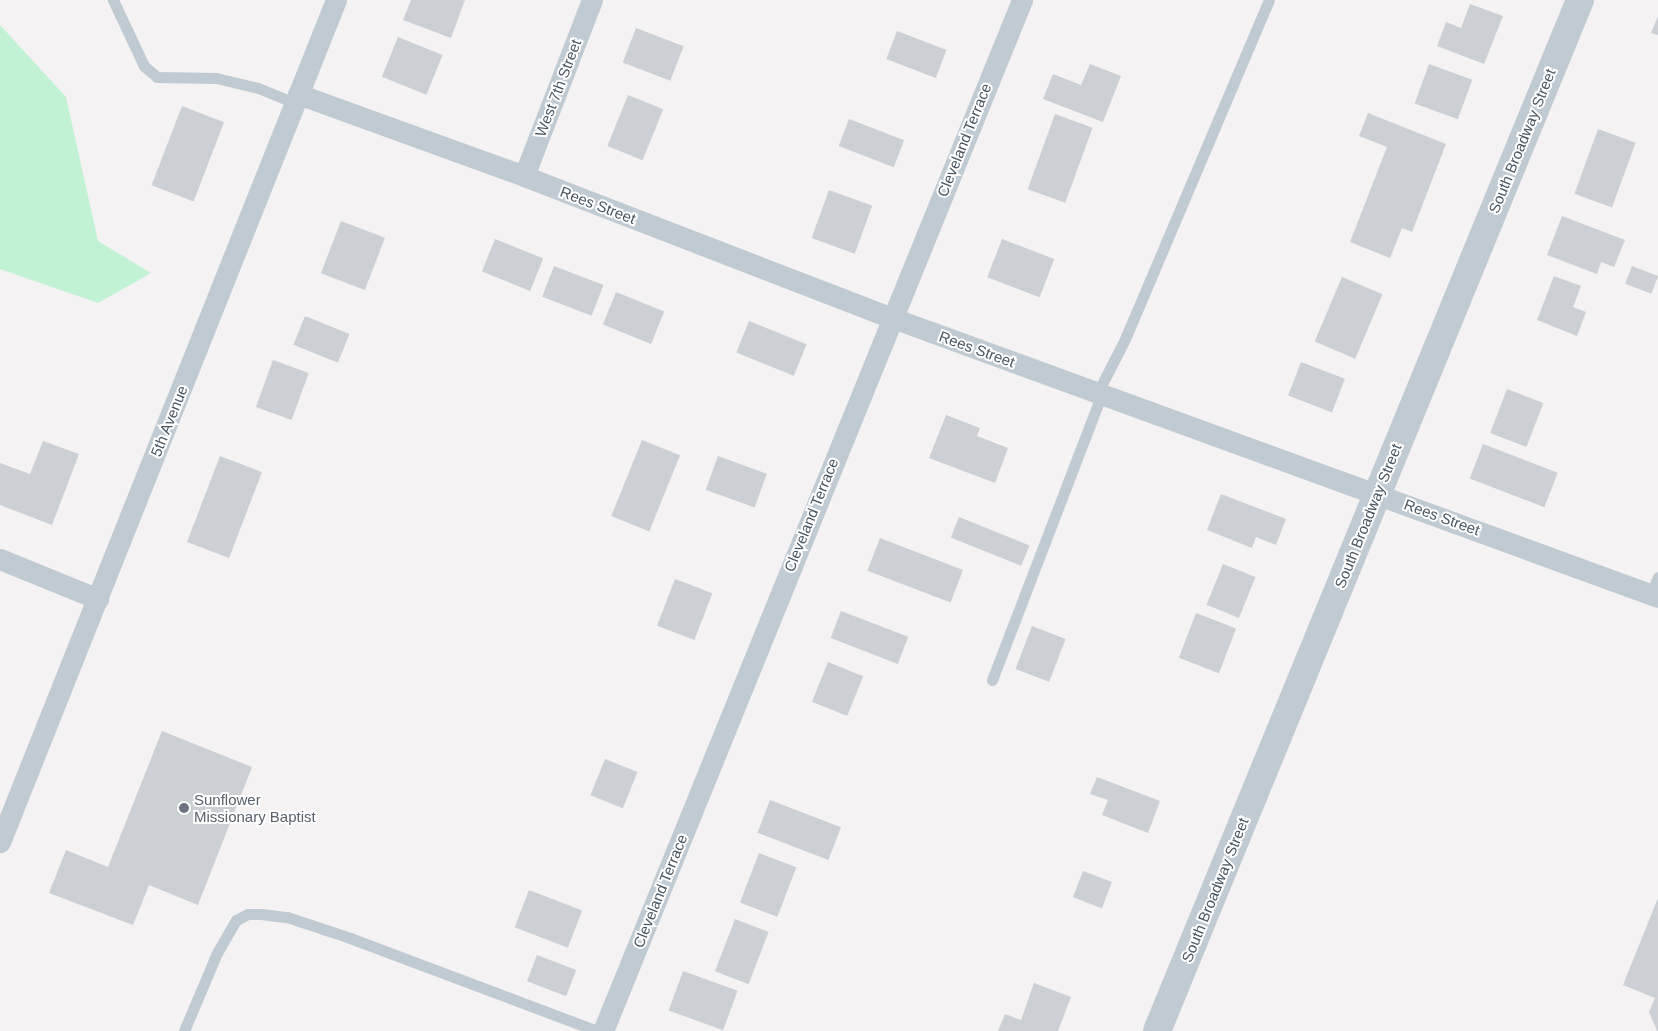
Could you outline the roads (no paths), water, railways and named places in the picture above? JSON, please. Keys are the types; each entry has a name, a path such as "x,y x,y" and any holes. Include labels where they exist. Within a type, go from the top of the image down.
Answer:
{"street":[{"name":"5th Avenue","path":"0,842 336,0"},
{"name":"West 7th Street","path":"524,176 592,0"},
{"name":"Cleveland Terrace","path":"603,1031 890,318 1022,0"},
{"name":"South Broadway Street","path":"1157,1031 1580,0"},
{"name":"Rees Street","path":"296,99 524,176 890,318 1378,493 1656,589"},
{"path":"0,560 98,599"}],"lane":[{"path":"113,0 144,66 157,77 216,78 296,99"},
{"path":"992,680 1100,393 1125,339 1269,0"},
{"path":"184,1031 217,953 236,920 248,914 261,914 287,917 350,938 597,1031"}],"place":[{"name":"Sunflower Missionary Baptist","path":"184,808"}]}
